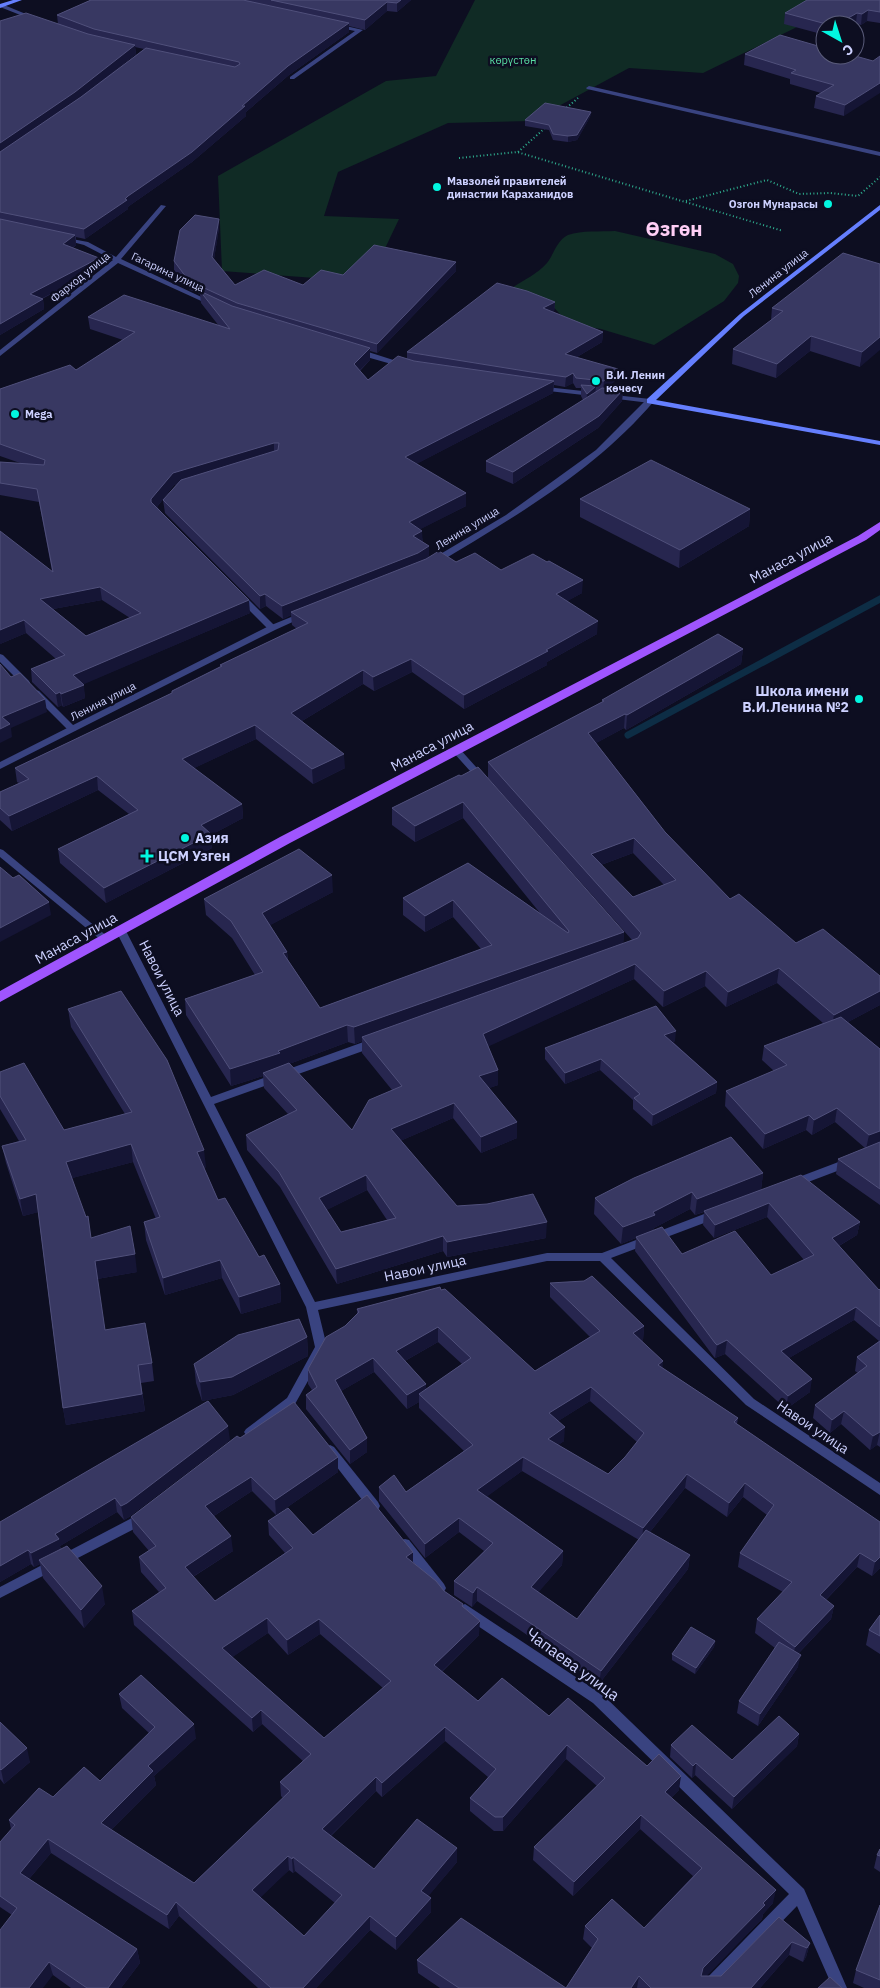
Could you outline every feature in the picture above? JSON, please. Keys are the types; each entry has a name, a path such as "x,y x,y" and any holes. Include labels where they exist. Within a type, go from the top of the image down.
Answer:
{"main road":[{"path":"1,6 19,0"},
{"name":"Ленина улица","path":"650,401 742,315 880,207"},
{"path":"650,401 880,443"},
{"name":"Манаса улица","path":"0,997 285,840 862,538 880,525"}],"street":[{"path":"1,6 38,20"},
{"path":"292,78 360,30 333,25"},
{"path":"589,88 880,154"},
{"name":"Фарход улица","path":"0,354 117,260 164,206"},
{"name":"Гагарина улица","path":"57,237 86,243 117,260 218,308"},
{"path":"350,349 417,369"},
{"path":"530,386 650,401"},
{"name":"Ленина улица","path":"430,564 509,517 598,452 650,401"},
{"path":"232,588 272,628"},
{"name":"Ленина улица","path":"0,766 272,628 316,611"},
{"path":"0,658 72,729"},
{"path":"456,750 488,787"},
{"path":"0,852 105,939"},
{"name":"Навои улица","path":"121,930 312,1307 547,1257 603,1258 750,1402 880,1490"},
{"path":"208,1102 384,1040"},
{"path":"788,1186 862,1158"},
{"path":"603,1258 723,1211"},
{"path":"244,1437 294,1405 321,1347 312,1307"},
{"path":"321,1439 382,1516"},
{"path":"0,1593 134,1522 150,1510"},
{"name":"Чапаева улица","path":"394,1531 453,1603 598,1699 799,1894 840,1988"},
{"path":"707,1988 799,1894"}],"path":[{"path":"560,114 589,88"},
{"path":"517,152 546,126"},
{"path":"459,158 517,152 783,231"},
{"path":"685,201 767,180 799,194 830,193 858,196 880,177"}],"green space":[{"name":"көрүстөн","path":"475,0 830,0 797,27 703,73 629,68 531,121 448,123 338,172 324,216 399,219 369,282 222,271 218,176 386,81 436,76"},
{"path":"615,231 715,254 733,264 739,276 738,283 724,301 654,345 601,329 569,324 549,302 512,288 543,267 564,237 573,233"}],"building":[{"path":"91,0 243,0 349,23 288,66 192,152 84,229 0,212 0,152 81,97 146,48 235,67 240,64 239,62 94,29 57,15"},
{"path":"271,0 401,0 397,3 387,2 365,20"},
{"path":"807,0 880,0 880,12 868,10 862,14 857,13 854,15 815,15 815,21 785,13"},
{"path":"26,13 88,34 135,45 75,92 0,143 0,21"},
{"path":"780,35 815,45 815,65 865,65 865,59 873,61 880,56 880,83 845,105 816,96 834,85 791,73 796,70 745,54"},
{"path":"545,103 591,112 577,135 553,134 549,125 525,120"},
{"path":"195,215 219,219 212,257 235,285 264,270 303,285 321,270 343,275 374,245 456,262 377,344 237,303 189,281 174,261 180,230"},
{"path":"0,219 75,235 63,244 99,258 30,294 43,299 0,324"},
{"path":"843,253 880,264 880,337 862,352 811,336 777,364 733,349 783,311 772,308"},
{"path":"497,283 527,291 555,302 543,308 603,332 565,354 618,369 604,381 576,378 573,373 566,377 407,352"},
{"path":"200,291 232,306 370,348 354,364 368,380 398,356 414,361 554,381 405,457 466,493 409,522 422,531 413,536 429,546 418,553 282,606 265,594 260,596 163,500 181,480 278,450 279,443 173,473 151,499 151,502 249,600 73,675 84,685 61,694 60,692 56,694 31,669 65,655 24,620 0,630 0,531 53,572 37,489 0,483 0,462 44,465 45,460 0,444 0,389 70,365 76,370 135,332 88,317 124,295 230,329","holes":["100,587 141,613 86,636 40,599"]},
{"path":"581,385 596,386 587,394"},
{"path":"602,388 623,390 599,416 513,472 486,461"},
{"path":"651,460 750,509 680,550 580,499"},
{"path":"439,551 456,562 475,553 501,570 533,554 547,562 549,561 583,580 556,594 598,621 546,650 548,651 464,695 411,659 373,677 363,670 291,713 344,754 312,769 255,725 182,759 242,804 201,825 211,834 104,888 58,849 138,810 97,776 9,816 0,808 0,792 29,779 15,768 172,693 172,691 222,666 220,665 308,623 291,612 426,559"},
{"path":"718,634 743,649 627,715 625,714 588,733 665,832 730,899 739,894 796,943 823,929 880,976 880,991 834,1015 779,968 728,992 706,971 664,991 635,964 483,1034 498,1070 479,1076 517,1122 481,1137 454,1103 391,1129 457,1206 487,1204 533,1194 547,1222 447,1242 443,1236 336,1269 279,1172 246,1135 297,1110 263,1073 289,1063 352,1130 369,1100 402,1086 362,1037 638,938 641,933 488,762 604,701 602,700","holes":["634,838 676,880 633,897 591,854","366,1175 396,1218 341,1232 319,1198"]},
{"path":"0,664 11,677 20,673 45,699 2,717 10,724 0,729"},
{"path":"478,767 624,932 354,1027 347,1025 278,1051 280,1053 230,1069 185,999 263,972 231,921 204,899 299,849 332,875 262,913 287,952 283,953 320,1008 492,945 453,900 425,916 403,898 468,863 568,933 569,931 463,802 415,826 392,808"},
{"path":"0,867 13,878 19,875 49,902 0,928"},
{"path":"121,991 167,1060 204,1150 197,1152 218,1200 225,1198 259,1257 264,1255 280,1284 239,1297 220,1260 163,1278 144,1222 160,1217 131,1144 66,1162 86,1217 88,1216 91,1238 130,1226 135,1254 95,1261 105,1330 145,1323 152,1363 138,1365 142,1394 63,1408 36,1194 20,1199 2,1146 26,1140 0,1096 0,1072 24,1063 64,1130 132,1112 68,1009"},
{"path":"656,1006 676,1031 664,1035 717,1082 653,1115 634,1098 640,1094 601,1059 565,1073 545,1048"},
{"path":"841,1017 880,1049 880,1131 869,1135 837,1108 814,1120 809,1115 765,1134 726,1091 787,1065 764,1046"},
{"path":"731,1137 763,1173 697,1199 692,1192 653,1212 655,1215 623,1227 595,1198 634,1178"},
{"path":"880,1142 880,1189 838,1159"},
{"path":"801,1175 860,1222 832,1238 880,1289 880,1327 856,1307 781,1351 812,1379 788,1396 727,1340 717,1345 715,1343 636,1237 662,1227 682,1254 735,1231 771,1275 814,1255 769,1203 715,1225 704,1211"},
{"path":"592,1276 644,1326 633,1333 663,1361 658,1365 738,1418 734,1422 880,1522 880,1557 875,1562 860,1553 820,1595 834,1606 795,1647 757,1619 792,1582 740,1553 774,1505 745,1483 729,1503 687,1474 643,1528 523,1457 477,1490 563,1551 531,1587 577,1619 646,1530 690,1555 601,1671 477,1587 473,1593 454,1581 493,1543 459,1518 425,1544 379,1487 394,1475 406,1492 473,1445 419,1394 471,1358 438,1327 396,1351 426,1384 407,1395 373,1358 335,1380 367,1438 350,1450 306,1395 317,1387 308,1369 326,1337 345,1326 359,1312 357,1309 440,1287 441,1290 445,1289 535,1371 600,1331 550,1283 584,1281","holes":["591,1387 644,1433 625,1457 608,1474 548,1439 565,1427 549,1413"]},
{"path":"299,1319 307,1337 232,1377 200,1382 194,1364 238,1335"},
{"path":"880,1341 880,1432 873,1436 844,1411 832,1420 815,1405 867,1366 857,1357"},
{"path":"208,1401 228,1426 127,1503 121,1506 115,1498 55,1534 59,1539 31,1553 28,1550 0,1566 0,1522"},
{"path":"294,1402 338,1457 275,1500 251,1477 205,1506 231,1536 185,1567 215,1601 293,1548 268,1521 288,1508 313,1535 367,1495 413,1552 406,1557 436,1581 444,1591 463,1604 462,1606 480,1621 434,1665 478,1701 502,1678 549,1716 568,1698 647,1766 659,1754 681,1776 665,1792 776,1890 763,1903 765,1905 703,1968 701,1976 721,1976 779,1917 810,1943 807,1948 792,1942 751,1988 651,1988 639,1976 631,1988 566,1988 598,1939 585,1926 612,1899 644,1928 702,1868 641,1815 574,1882 534,1847 605,1778 567,1745 503,1817 495,1817 470,1798 496,1769 445,1727 382,1783 376,1777 322,1829 374,1869 417,1819 457,1848 421,1891 431,1898 396,1937 370,1916 303,1988 271,1988 176,1902 167,1915 48,1839 20,1873 137,1949 108,1988 87,1988 49,1962 29,1988 0,1988 0,1930 17,1908 0,1896 0,1842 15,1825 9,1820 39,1788 53,1797 84,1767 100,1781 155,1727 119,1694 141,1675 194,1724 148,1766 153,1771 101,1823 194,1883 290,1791 280,1782 311,1754 261,1710 252,1718 132,1611 166,1588 139,1557 156,1546 131,1517 237,1436 240,1438","holes":["267,1618 287,1640 319,1619 391,1681 324,1738 222,1648","288,1856 292,1859 293,1857 342,1895 304,1936 252,1890"]},
{"path":"67,1546 102,1586 81,1610 39,1560"},
{"path":"880,1615 880,1636 869,1630"},
{"path":"691,1627 715,1641 696,1668 672,1654"},
{"path":"779,1642 801,1655 760,1714 739,1701"},
{"path":"779,1716 799,1734 734,1797 696,1763 693,1766 671,1745 692,1725 732,1760"},
{"path":"0,1722 27,1748 1,1770 0,1769"},
{"path":"880,1905 880,1980 856,1970"},
{"path":"461,1918 566,1988 459,1988 417,1960"},
{"path":"830,1977 842,1988 818,1988"}],"waterway":[{"path":"628,735 880,599"}],"place":[{"name":"Мавзолей правителей династии Караханидов","path":"437,187"},
{"name":"Озгон Мунарасы","path":"828,204"},
{"name":"В.И. Ленин көчөсү","path":"596,381"},
{"name":"Mega","path":"15,414"},
{"name":"Школа имени В.И.Ленина №2","path":"859,699"},
{"name":"Азия","path":"185,838"},
{"name":"ЦСМ Узген","path":"147,856"}],"district":[{"name":"Өзгөн","path":"674,228"}]}
